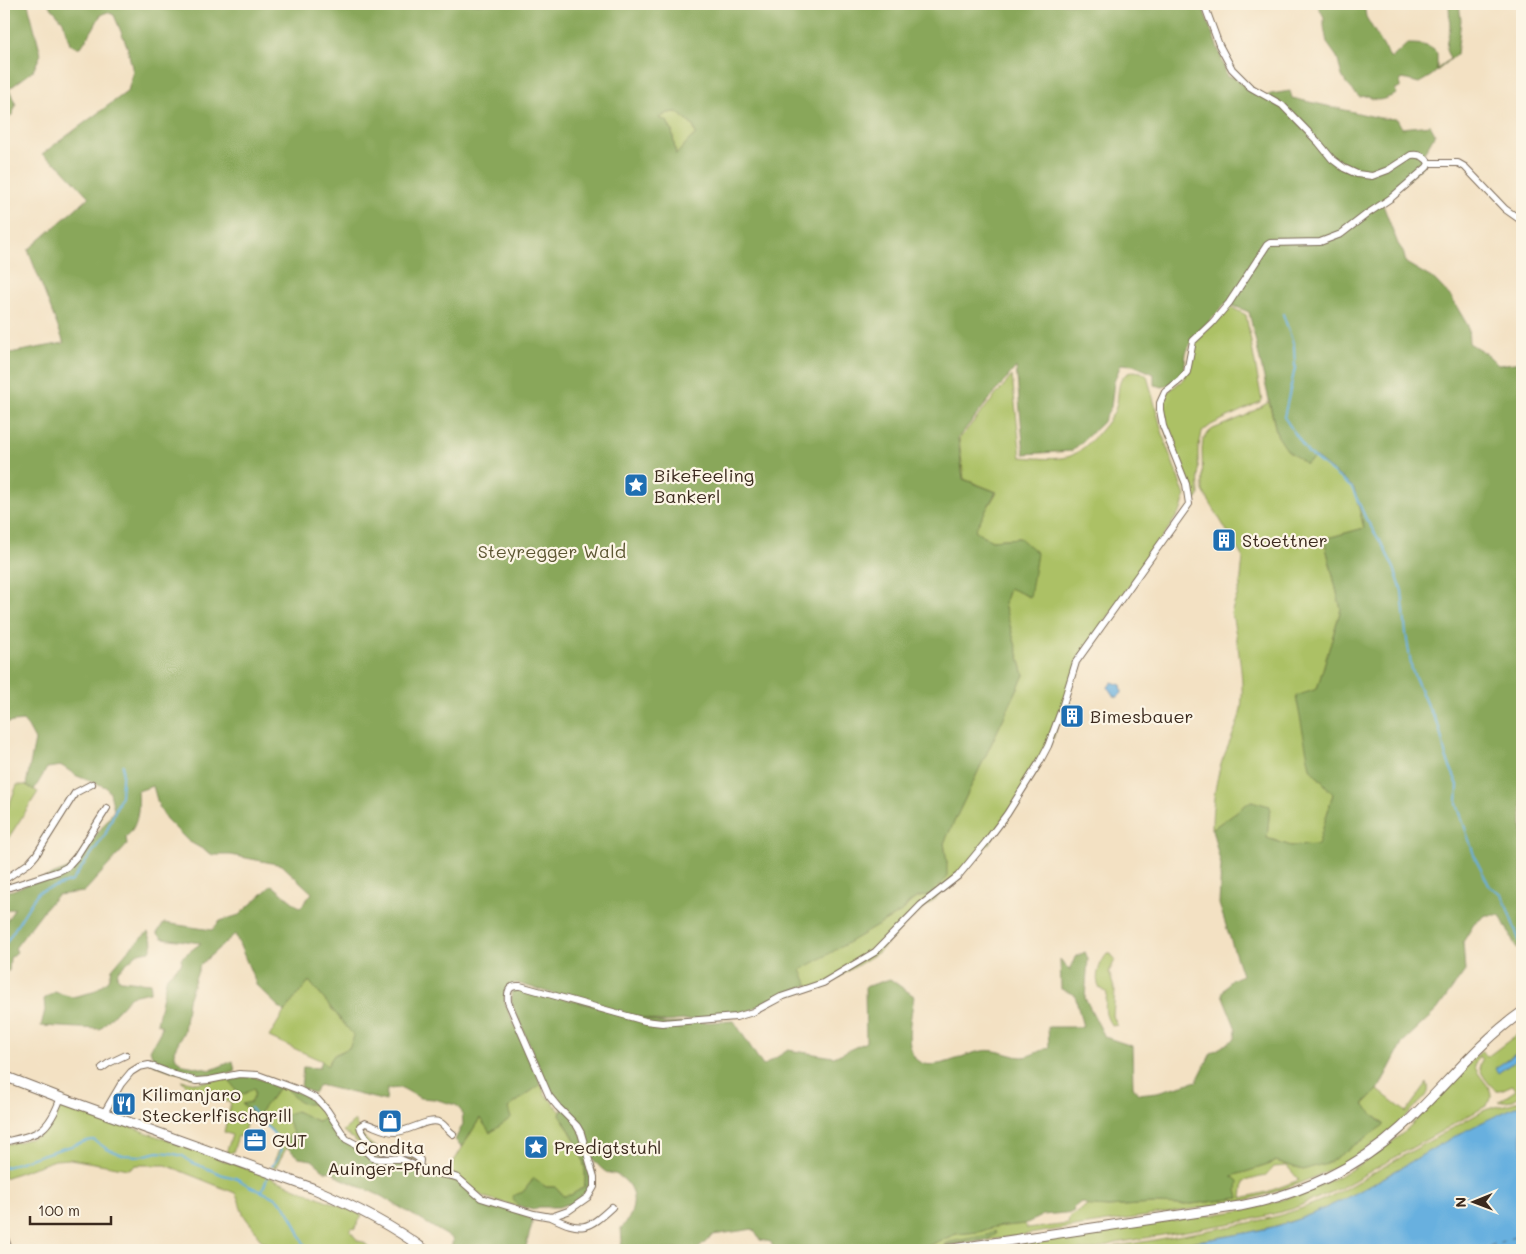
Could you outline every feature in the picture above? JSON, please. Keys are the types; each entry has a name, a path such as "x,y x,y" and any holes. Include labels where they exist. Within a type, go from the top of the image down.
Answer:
{"main road":[{"path":"946,1250 1233,1207 1276,1197 1305,1187 1342,1169 1390,1138 1410,1120 1476,1050 1499,1029 1522,1012"},
{"path":"4,1076 285,1177 350,1204 385,1223 425,1250"}],"street":[{"path":"1204,4 1218,45 1232,69 1250,86 1282,105 1332,158 1344,168 1357,174 1372,176 1388,170 1411,155 1420,155 1429,163 1458,163 1465,167 1505,208 1522,221"},
{"path":"551,1217 568,1211 588,1197 594,1187 594,1177 578,1126 555,1103 544,1085 508,1002 508,990 512,986 520,986 645,1021 662,1023 720,1019 753,1012 781,998 823,983 870,956 882,946 921,905 958,876 1007,814 1026,786 1048,746 1076,662 1189,504 1186,484 1167,438 1160,403 1166,392 1187,372 1193,341 1229,303 1267,245 1270,243 1320,242 1341,234 1391,198 1427,167 1429,163"},
{"path":"4,880 29,863 75,794 92,784"},
{"path":"4,889 68,867 107,808"},
{"path":"102,1068 126,1055"},
{"path":"104,1113 121,1084 139,1067 149,1065 196,1081 239,1074 258,1075 317,1099 327,1110 346,1139 361,1147 373,1158 400,1159 430,1172 458,1178 476,1195 534,1214 551,1217 575,1227 589,1226 612,1207"},
{"path":"4,1142 40,1131 50,1121 60,1097"},
{"path":"419,1168 420,1160 413,1155 382,1151 377,1148 363,1134 360,1126 364,1123 393,1132 401,1132 431,1121 440,1122 453,1134"},
{"path":"4,1235 9,1250"}],"green space":[{"path":"4,4 28,4 41,54 33,71 9,89 16,105 12,115 4,120"},
{"name":"Steyregger Wald","path":"48,4 1202,4 1227,77 1234,77 1248,89 1263,98 1271,94 1290,91 1292,98 1380,118 1397,119 1402,128 1430,125 1435,134 1423,155 1424,165 1383,205 1398,244 1403,251 1406,263 1435,280 1451,297 1468,326 1469,343 1487,354 1498,365 1522,362 1522,947 1517,949 1500,915 1486,915 1474,924 1463,942 1465,971 1437,1010 1403,1042 1378,1090 1363,1104 1384,1125 1330,1162 1303,1170 1276,1161 1232,1176 1238,1181 1237,1190 1239,1198 1184,1205 1153,1204 1108,1207 1091,1206 1081,1202 1073,1208 1074,1211 1068,1214 1043,1215 1025,1224 956,1234 930,1245 884,1250 774,1250 771,1242 760,1240 753,1229 713,1235 697,1250 679,1250 675,1248 671,1250 620,1250 622,1241 621,1228 633,1208 632,1193 624,1180 616,1174 607,1173 603,1170 587,1151 592,1182 587,1193 573,1206 567,1204 559,1207 539,1207 533,1210 517,1204 512,1196 523,1192 534,1178 546,1187 555,1187 563,1196 571,1195 584,1187 585,1168 579,1149 560,1115 563,1107 552,1097 512,1004 511,992 514,989 522,988 627,1014 516,983 507,987 505,1003 541,1084 508,1108 511,1118 490,1133 480,1118 462,1147 455,1140 463,1124 462,1112 456,1105 434,1099 420,1098 402,1088 387,1089 386,1101 319,1085 314,1093 301,1088 303,1067 319,1068 322,1061 327,1066 334,1055 349,1048 354,1036 309,981 284,1012 257,986 235,934 200,965 188,1000 184,1031 174,1051 176,1058 184,1065 211,1070 233,1061 235,1072 205,1079 193,1078 155,1065 150,1050 162,1026 157,1023 167,976 182,963 181,958 201,943 162,938 157,933 164,923 212,930 220,921 239,915 272,885 300,908 312,893 282,865 231,855 213,855 188,841 166,819 159,807 153,786 138,791 136,822 126,837 127,845 84,892 57,895 15,948 17,952 10,958 9,971 4,971 4,925 15,908 4,911 4,892 70,868 114,810 110,793 106,787 77,776 62,766 47,768 34,790 26,785 35,740 23,721 4,723 4,354 64,343 28,250 89,197 61,167 42,154 128,91 133,72 127,46 114,15 107,12 100,16 81,47 75,47 70,44 63,21","holes":["677,112 693,126 696,134 676,155 672,131 667,121 659,118 668,113","1226,303 1249,312 1277,435 1287,450 1306,464 1315,457 1354,488 1364,528 1324,539 1341,609 1317,689 1296,696 1310,768 1333,794 1318,845 1291,846 1267,838 1270,806 1251,801 1212,829 1221,865 1219,904 1242,975 1230,980 1222,994 1236,1029 1235,1039 1211,1053 1197,1081 1157,1092 1138,1094 1133,1086 1132,1046 1105,1037 1085,998 1088,959 1085,952 1075,957 1070,971 1060,959 1061,989 1075,995 1083,1027 1048,1027 1049,1047 1023,1057 987,1050 938,1064 925,1064 917,1060 909,1042 914,996 890,979 865,987 866,1042 834,1057 788,1050 763,1066 734,1021 665,1024 631,1015 662,1022 730,1016 751,1010 770,999 808,985 801,970 903,911 917,897 930,895 947,878 944,843 1024,675 1004,604 1009,588 1030,597 1037,553 1020,538 990,540 975,530 996,492 963,479 958,438 1016,367 1024,454 1072,451 1102,423 1111,407 1114,382 1121,364 1133,365 1154,374 1154,385 1163,387 1173,383 1184,374 1186,353 1191,342"]},
{"path":"1317,4 1364,4 1366,17 1391,59 1407,44 1424,45 1437,53 1436,70 1450,59 1446,50 1450,28 1449,4 1459,4 1461,20 1457,54 1431,76 1419,83 1403,79 1400,81 1400,88 1395,89 1397,94 1378,100 1368,96 1359,97 1346,83 1337,57 1327,43 1324,17"},
{"path":"677,112 693,126 696,134 676,156 672,131 658,119 668,113"},
{"path":"1229,306 1246,315 1262,401 1211,425 1202,432 1198,451 1199,495 1195,500 1190,496 1162,418 1162,400 1164,395 1185,378 1195,341"},
{"path":"1134,371 1141,372 1147,376 1165,442 1185,496 1181,510 1080,658 1053,739 991,841 957,880 909,921 879,952 829,983 814,989 808,985 800,970 903,911 914,899 930,895 947,863 944,843 1024,675 1004,604 1009,588 1030,596 1020,538 990,540 974,530 997,492 964,479 959,439 1012,376 1021,457 1056,458 1073,455 1094,438 1111,418 1116,406 1120,382 1123,377"},
{"path":"1269,402 1277,435 1315,457 1354,488 1364,528 1324,539 1341,609 1317,689 1310,768 1333,794 1318,846 1291,846 1267,838 1270,807 1252,801 1212,829 1213,803 1217,778 1240,714 1242,703 1241,666 1231,613 1240,587 1243,558 1203,491 1203,440 1213,429 1245,416"},
{"path":"17,785 26,785 38,792 4,845 4,818"},
{"path":"148,932 153,943 150,951 138,953 118,971 117,977 121,980 150,983 150,992 131,996 100,1029 41,1026 45,1010 44,999 55,992 72,997 93,992 109,980 112,969 129,949"},
{"path":"1107,954 1111,954 1115,960 1109,972 1115,991 1113,1016 1117,1025 1112,1026 1106,1014 1107,993 1100,988 1097,979 1100,965"},
{"path":"309,981 355,1036 349,1048 334,1055 327,1066 322,1061 269,1037 284,1012"},
{"path":"1522,1033 1522,1050 1506,1060 1498,1073 1522,1056 1522,1095 1513,1100 1498,1102 1516,1090 1513,1085 1499,1090 1492,1087 1481,1070 1482,1060 1479,1056 1475,1067 1488,1086 1491,1096 1486,1106 1339,1189 1292,1209 1250,1220 1116,1243 1094,1250 1005,1250 1011,1245 1250,1209 1311,1189 1350,1170 1386,1147 1414,1122 1482,1050 1487,1057"},
{"path":"246,1076 280,1086 258,1115 242,1104 251,1102 255,1094 254,1088 244,1094 237,1091 227,1078"},
{"path":"227,1078 254,1088 255,1094 251,1102 242,1104 269,1101 280,1086 319,1103 328,1118 317,1121 296,1111 293,1133 282,1142 287,1147 275,1168 272,1166 280,1148 277,1137 263,1123 248,1119 242,1137 238,1136 233,1152 226,1153 232,1135 224,1132 231,1102 200,1099 181,1080 197,1083"},
{"path":"1427,1083 1428,1093 1424,1099 1397,1125 1356,1155 1334,1168 1287,1188 1239,1202 937,1248 884,1250 930,1245 956,1234 979,1232 994,1227 1025,1224 1027,1229 1069,1224 1070,1217 1087,1205 1108,1207 1153,1204 1184,1205 1239,1198 1232,1176 1276,1161 1303,1170 1384,1124 1363,1105 1378,1090 1406,1112","holes":["1287,1166 1299,1180 1267,1192 1242,1198 1244,1181 1265,1176 1273,1167"]},
{"path":"541,1084 545,1094 561,1112 560,1115 579,1150 585,1168 584,1187 571,1195 563,1196 555,1187 546,1187 534,1178 523,1192 518,1207 484,1197 447,1173 480,1118 490,1132 508,1108"},
{"path":"287,1088 319,1103 304,1104 297,1100"},
{"path":"1522,1099 1522,1104 1461,1133 1362,1190 1327,1208 1302,1218 1247,1233 1152,1250 1109,1250 1117,1246 1256,1221 1306,1207 1339,1192 1483,1111"},
{"path":"65,1103 269,1177 362,1215 355,1229 352,1228 350,1231 358,1241 363,1242 373,1250 284,1250 268,1244 259,1238 245,1217 235,1193 166,1165 136,1165 129,1169 70,1159 55,1160 4,1178 4,1145 41,1134 51,1126 60,1108"},
{"path":"296,1111 317,1121 328,1118 340,1137 358,1147 370,1158 400,1161 420,1173 419,1178 425,1179 426,1174 451,1177 458,1180 474,1197 531,1215 532,1224 525,1250 451,1250 453,1239 381,1196 338,1177 332,1171 326,1172 312,1160 299,1158 282,1143 293,1133 285,1115"},
{"path":"355,1121 360,1131 372,1145 387,1152 417,1159 417,1163 375,1156 343,1131"},
{"path":"995,1231 996,1234 987,1240 945,1244 988,1235"}],"water":[{"path":"1112,682 1121,685 1122,693 1118,697 1113,695 1108,687"},
{"path":"1522,1050 1522,1056 1498,1073 1495,1068"},
{"path":"1522,1104 1522,1250 1152,1250 1248,1233 1304,1217 1354,1194 1456,1136"}],"waterway":[{"path":"1283,314 1294,346 1295,368 1284,417 1308,453 1352,488 1366,519 1394,568 1402,591 1412,670 1439,727 1446,757 1458,785 1457,804 1475,858 1490,887 1502,894 1522,948"},
{"path":"4,946 38,892 72,881 105,835 121,796 123,765"},
{"path":"251,1108 255,1115 279,1140 281,1148 279,1156 272,1166"},
{"path":"4,1168 94,1140 107,1149 123,1155 141,1156 158,1152 183,1156 191,1162 223,1175 236,1178 276,1198 285,1206 304,1244 310,1250"},
{"path":"262,1192 267,1178"}],"ferry route":[{"path":"1479,1250 1522,1234"}],"place":[{"name":"BikeFeeling Bankerl","path":"636,485"},
{"name":"Stoettner","path":"1224,540"},
{"name":"Bimesbauer","path":"1072,716"},
{"name":"Kilimanjaro Steckerlfischgrill","path":"124,1104"},
{"name":"Condita Auinger-Pfund","path":"390,1121"},
{"name":"GUT","path":"255,1140"},
{"name":"Predigtstuhl","path":"536,1147"}]}
